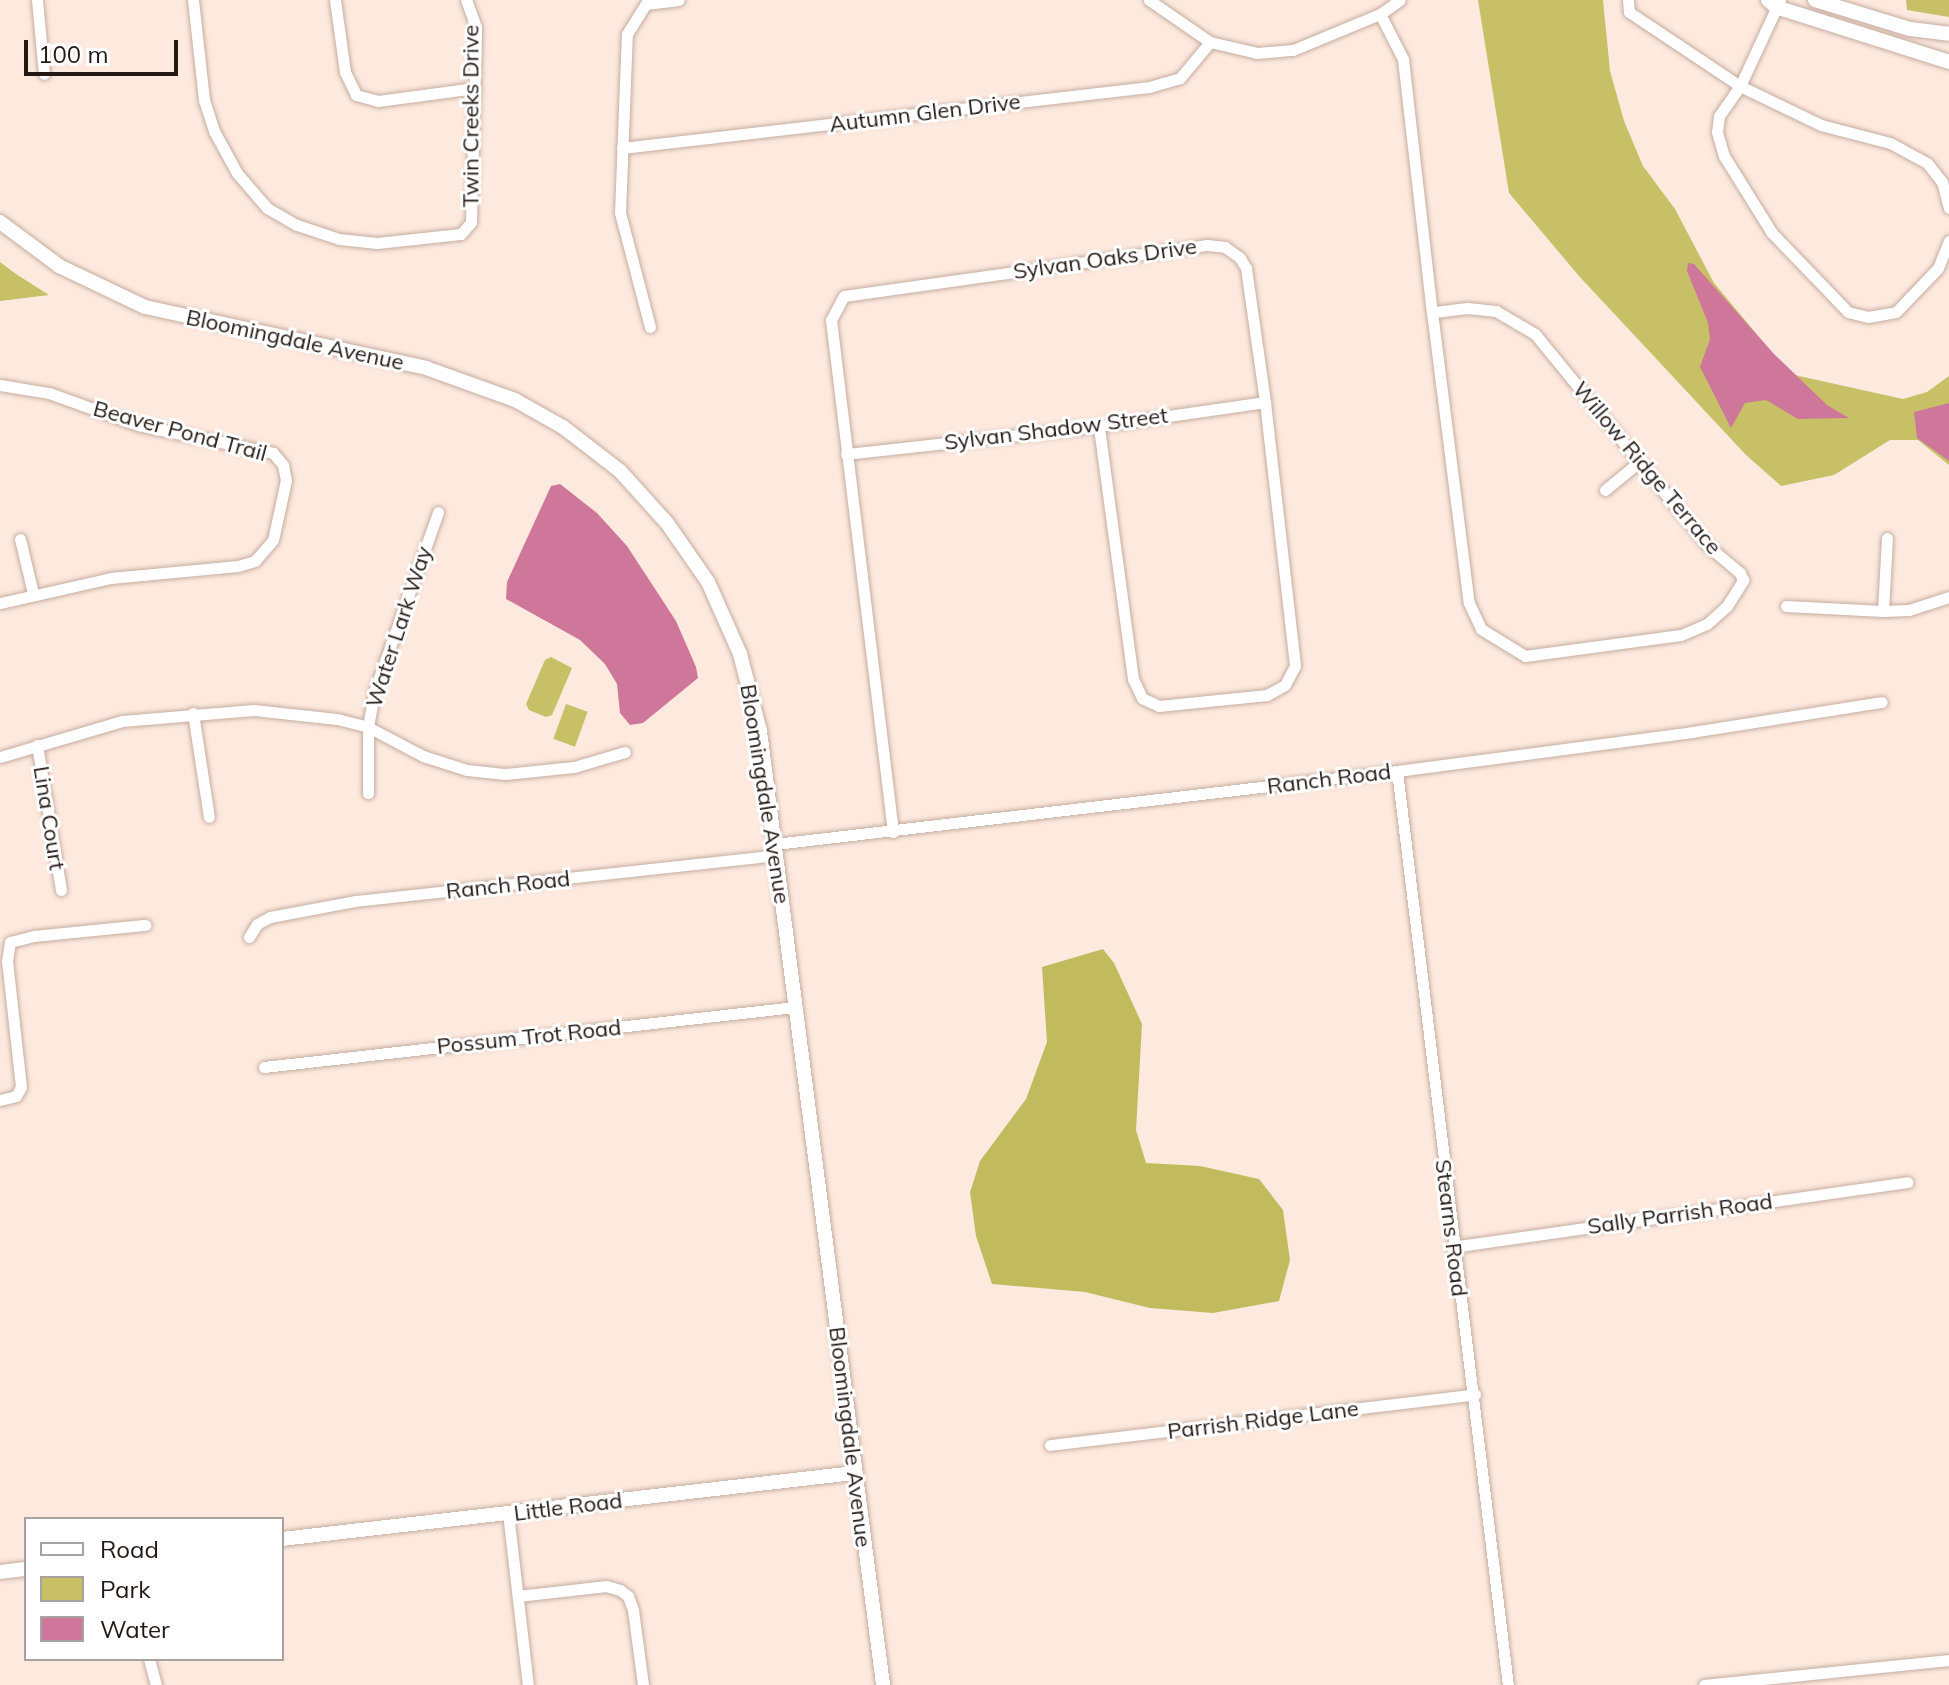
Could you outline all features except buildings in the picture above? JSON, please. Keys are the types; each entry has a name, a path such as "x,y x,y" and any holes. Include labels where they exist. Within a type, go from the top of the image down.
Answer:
{"street":[{"path":"37,0 44,74"},
{"name":"Twin Creeks Drive","path":"193,0 204,100 214,131 237,173 267,208 297,225 339,239 377,243 461,234 471,222 476,27 466,0"},
{"path":"335,0 345,72 356,95 378,101 475,88"},
{"path":"650,327 620,213 627,34 646,4 679,0"},
{"path":"1149,0 1210,42 1257,53 1293,50 1380,14 1400,0"},
{"path":"1628,0 1629,12 1740,86 1821,125 1890,143 1927,163 1942,182 1949,208"},
{"path":"1815,0 1910,29 1949,34"},
{"path":"1949,62 1775,2 1740,86 1719,116 1717,132 1724,156 1772,233 1848,312 1868,317 1896,312 1938,268 1949,241"},
{"name":"Willow Ridge Terrace","path":"1380,14 1403,59 1432,312 1469,603 1481,629 1525,656 1681,635 1707,624 1727,606 1743,580 1740,573 1708,546 1535,334 1496,311 1467,308 1432,312"},
{"name":"Autumn Glen Drive","path":"622,148 1149,87 1180,78 1210,42"},
{"name":"Bloomingdale Avenue","path":"0,222 59,266 131,302 201,322 458,377 527,406 620,471 667,523 720,606 740,654 755,705 883,1685"},
{"name":"Sylvan Oaks Drive","path":"893,832 831,320 844,296 1207,245 1225,247 1240,258 1246,268 1265,402 1295,666 1285,685 1267,695 1159,706 1142,698 1133,679 1099,426"},
{"name":"Beaver Pond Trail","path":"0,385 49,393 138,425 273,453 286,472 273,540 255,561 238,566 124,576 33,593 0,603"},
{"name":"Sylvan Shadow Street","path":"846,454 1099,426 1265,402"},
{"path":"1605,490 1639,462"},
{"name":"Water Lark Way","path":"368,793 368,727 374,692 438,512"},
{"path":"1883,611 1887,538"},
{"path":"20,539 33,593"},
{"path":"1786,606 1909,610 1949,597"},
{"name":"Ranch Road","path":"249,937 257,924 270,917 355,901 1397,771 1692,732 1707,727 1882,702"},
{"path":"0,757 122,721 193,713 299,712 368,727 423,756 467,770 506,774 574,767 625,752"},
{"path":"193,713 209,817"},
{"name":"Lina Court","path":"37,745 61,890"},
{"name":"Stearns Road","path":"1397,771 1452,1247 1475,1394 1508,1685"},
{"path":"0,1100 16,1096 21,1087 7,961 10,942 34,936 145,925"},
{"name":"Possum Trot Road","path":"264,1067 795,1007"},
{"name":"Sally Parrish Road","path":"1452,1247 1907,1182"},
{"name":"Parrish Ridge Lane","path":"1050,1445 1475,1394"},
{"name":"Little Road","path":"284,1539 854,1473"},
{"path":"508,1513 528,1685"},
{"path":"0,1572 24,1569"},
{"path":"518,1596 606,1586 620,1590 628,1596 633,1610 643,1685"},
{"path":"1704,1685 1949,1660"},
{"path":"150,1661 156,1685"}],"green space":[{"path":"1478,0 1603,0 1610,71 1624,121 1643,166 1675,209 1714,283 1790,374 1903,399 1927,392 1949,376 1949,465 1918,440 1890,440 1834,475 1781,486 1746,455 1579,276 1509,193"},
{"path":"1906,0 1949,0 1949,17 1907,10"},
{"path":"0,262 16,274 49,295 0,301"},
{"path":"551,657 572,668 552,715 546,717 529,710 526,704 545,660"},
{"path":"566,704 588,712 575,747 553,739"}],"shaded area":[{"path":"1103,949 1114,963 1142,1024 1136,1130 1146,1163 1200,1166 1259,1179 1283,1210 1290,1260 1279,1301 1213,1313 1150,1308 1085,1292 992,1284 976,1236 970,1192 980,1161 1026,1099 1047,1042 1042,967"}],"water":[{"path":"1688,263 1694,264 1774,354 1827,405 1849,418 1798,419 1766,400 1745,403 1731,428 1700,367 1710,339 1708,323 1687,271"},
{"path":"1949,403 1949,461 1917,438 1914,412"},
{"path":"560,484 597,513 627,546 676,621 696,667 698,678 643,723 630,725 620,713 617,684 605,664 580,640 506,599 507,582 551,486"}]}
